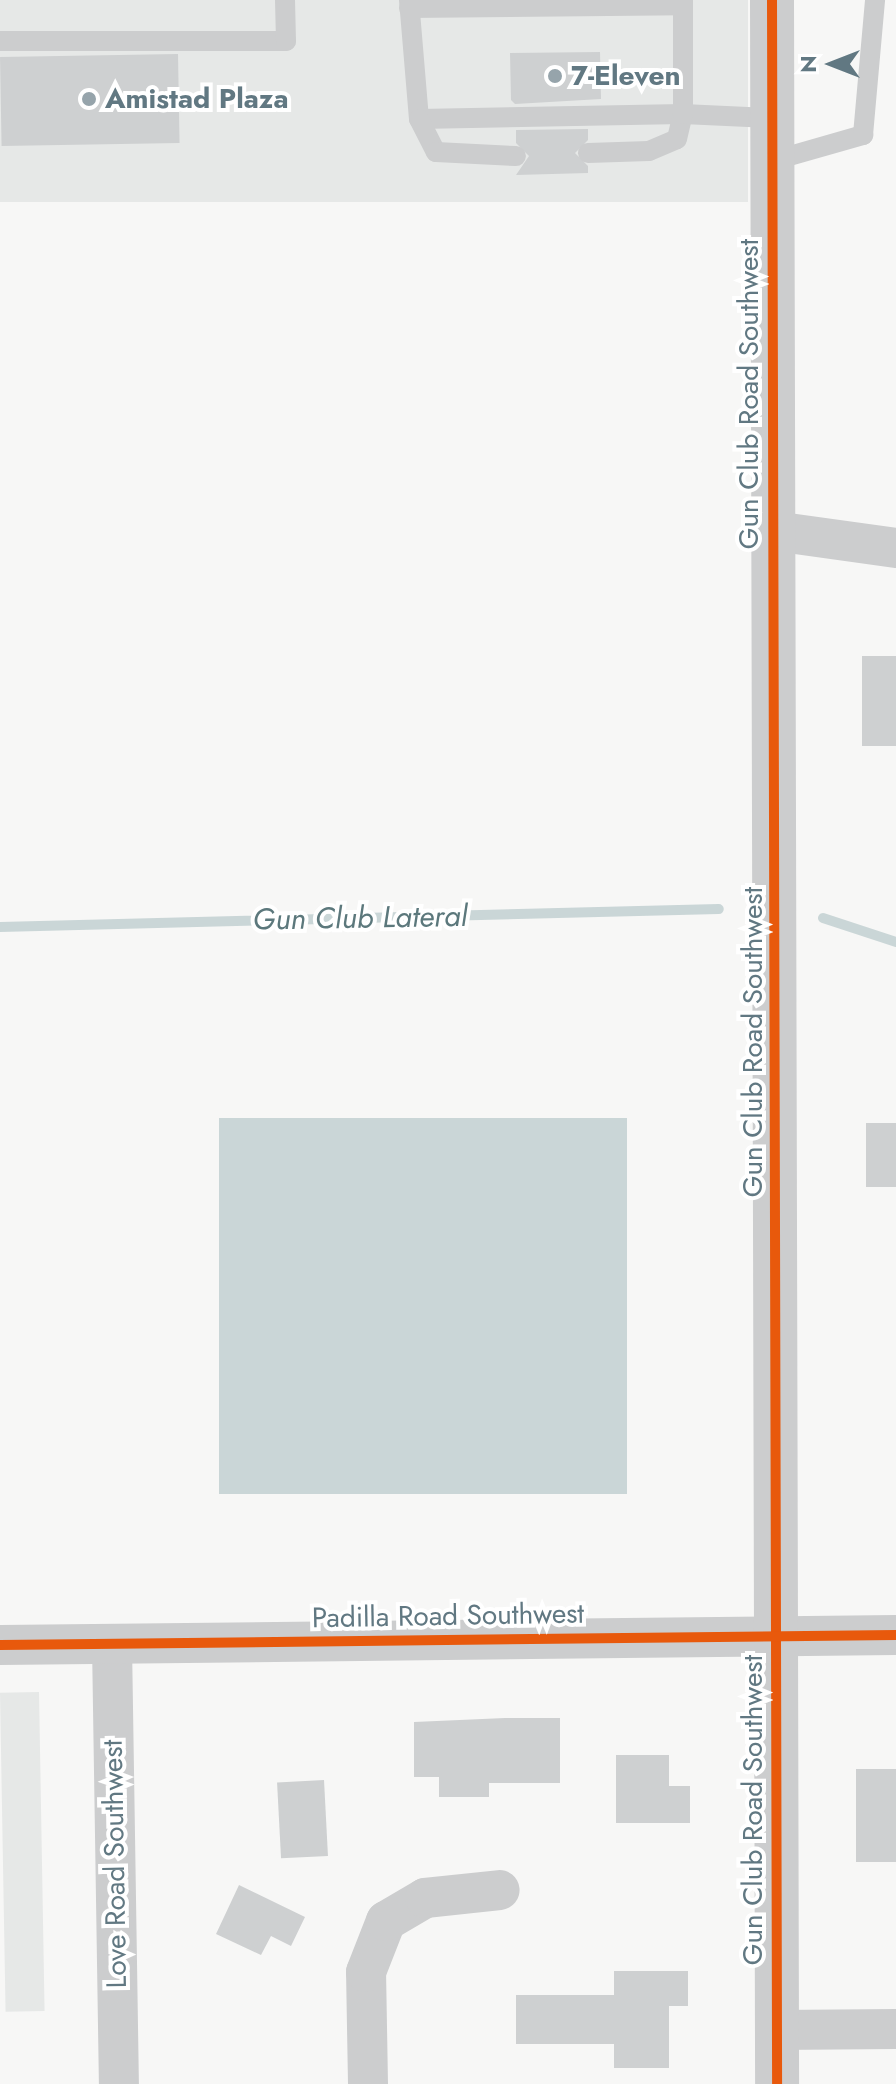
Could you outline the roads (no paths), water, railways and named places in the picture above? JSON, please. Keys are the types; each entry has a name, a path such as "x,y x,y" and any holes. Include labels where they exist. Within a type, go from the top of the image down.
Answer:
{"street":[{"name":"Gun Club Road Southwest","path":"772,0 777,2084"},
{"path":"774,531 896,548"},
{"name":"Padilla Road Southwest","path":"0,1645 896,1635"},
{"name":"Love Road Southwest","path":"112,1644 119,2084"},
{"path":"368,2084 366,1972 373,1943 386,1921 425,1898 500,1890"},
{"path":"777,2030 896,2029"}],"lane":[{"path":"0,41 286,41 285,0"},
{"path":"772,161 863,135 875,0"},
{"path":"516,156 436,152 419,119 409,4 683,2 683,114 677,139 668,147 588,153"},
{"path":"419,119 683,114 772,118"}],"waterway":[{"name":"Gun Club Lateral","path":"0,927 719,909"},
{"name":"Gun Club Lateral","path":"823,918 896,942"}],"place":[{"name":"7-Eleven","path":"555,76"},
{"name":"Amistad Plaza","path":"89,99"}]}
